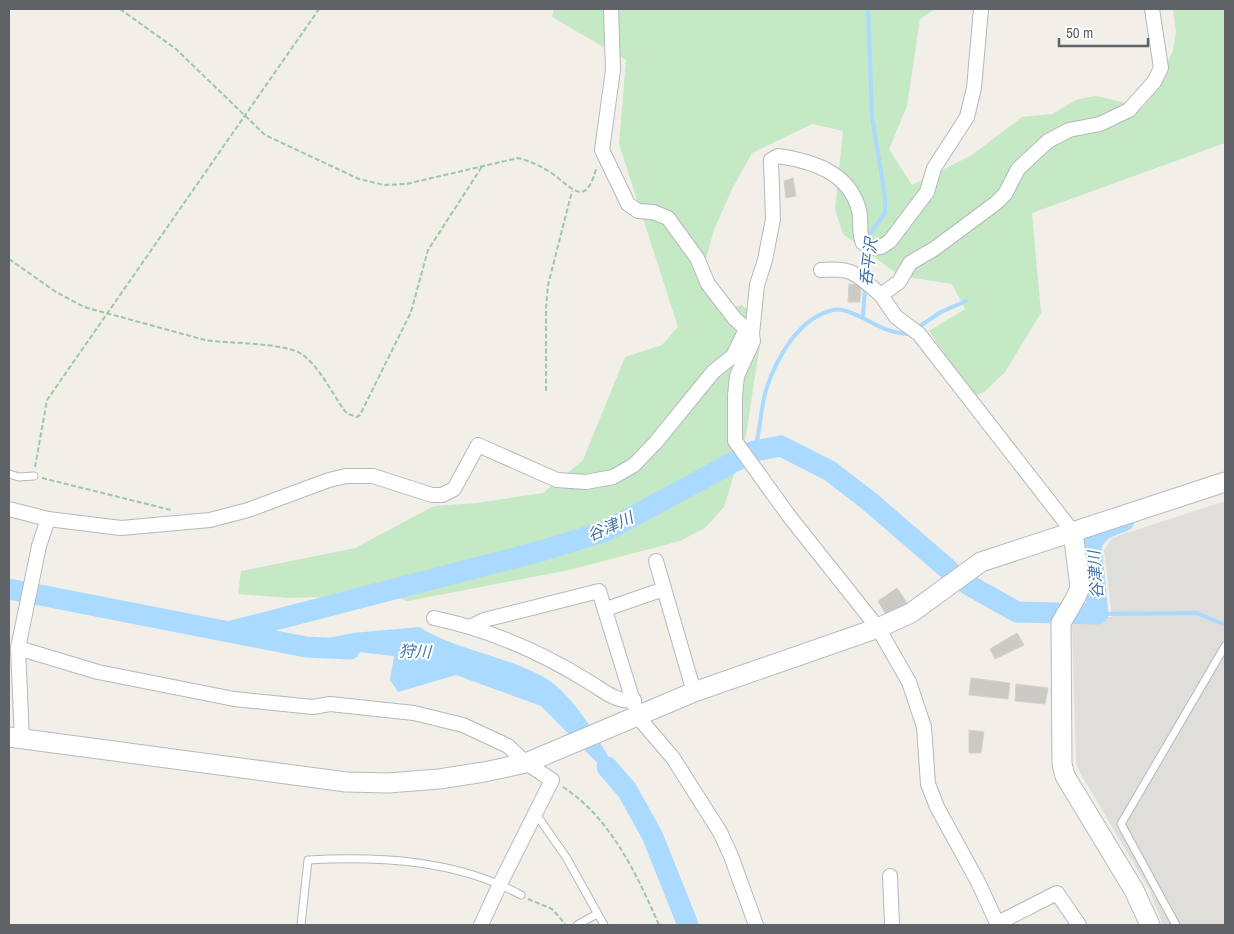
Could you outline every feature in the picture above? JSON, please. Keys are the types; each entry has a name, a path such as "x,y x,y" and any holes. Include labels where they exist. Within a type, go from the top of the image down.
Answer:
{"street":[{"path":"611,9 613,70 602,150 628,204 638,211 653,212 668,218 697,258 708,284 735,319 749,331 753,341 737,376 735,441 789,516 878,628 909,682 924,727 928,784 937,807 998,924 1057,893 1079,925"},
{"path":"9,509 48,519 121,528 210,520 248,510 329,480 346,476 373,476 432,496 442,495 454,489 478,445 557,480 586,482 613,477 634,464 656,442 713,372 732,356 749,331 757,285 765,260 773,220 771,160 778,156 799,159 817,164 834,174 854,195 861,222 859,235 863,243 872,248 881,247 890,241 927,192 934,168 967,117 974,88 981,9"},
{"path":"881,296 899,282 910,263 934,249 996,203 1005,194 1018,169 1048,141 1070,130 1100,124 1129,110 1154,82 1161,68 1152,9"},
{"path":"821,270 844,268 858,276 881,296 896,317 919,334 1074,532 1080,588 1078,596 1070,604 1061,623 1062,764 1065,776 1134,890 1150,925"},
{"path":"48,519 39,546 16,643 16,738 346,782 388,783 439,779 484,772 532,760 636,708 694,692 878,628 911,613 981,562 1225,482"},
{"path":"656,562 694,692"},
{"path":"606,609 664,589"},
{"path":"472,626 484,620 599,591 636,708 673,758 720,832 731,856 756,925"},
{"path":"434,618 472,626 535,651 618,700 636,708"},
{"path":"16,643 98,672 234,699 313,707 330,704 414,713 462,725 508,746 532,760 552,780 481,925"},
{"path":"890,876 892,925"}],"lane":[{"path":"9,474 19,477 34,476"},
{"path":"1176,925 1121,824 1225,646"},
{"path":"536,814 589,894 597,914 604,925"},
{"path":"301,925 308,860 344,858 413,862 446,867 500,884 521,895"},
{"path":"577,925 597,914"}],"path":[{"path":"120,9 176,49 265,135 359,179 373,183 406,184 518,158 531,161 556,176 572,191 582,191 592,185 602,150"},
{"path":"174,510 34,476 47,400 319,9"},
{"path":"9,259 56,292 84,307 205,340 225,344 275,346 298,351 310,362 344,410 348,414 357,417 360,415 411,312 428,250 483,165"},
{"path":"546,391 546,308 548,285 572,191"},
{"path":"552,780 585,804 618,845 639,881 659,925"},
{"path":"521,895 552,909 566,925"}],"shaded area":[{"path":"1225,501 1225,925 1163,925 1149,889 1079,771 1076,762 1072,623 1082,618 1112,617 1104,550 1112,538"}],"green space":[{"path":"554,9 935,9 920,19 907,106 889,149 912,185 972,155 1022,117 1052,114 1078,99 1096,96 1144,107 1173,51 1176,32 1173,9 1225,9 1225,143 1032,213 1041,313 1005,372 984,392 973,397 929,331 965,309 952,284 900,276 843,234 835,209 843,131 812,124 752,153 732,189 714,230 699,283 721,311 742,305 750,312 757,327 760,344 746,435 724,507 705,528 680,541 569,570 408,601 386,595 288,598 238,594 241,571 355,548 434,506 477,503 543,493 583,460 625,357 662,345 678,327 619,144 626,60 552,17"}],"water":[{"path":"419,627 448,641 525,668 554,684 580,712 631,797 541,706 456,675 398,692 390,680 394,656 295,645 353,633"}],"building":[{"path":"793,178 796,196 786,198 784,181"},
{"path":"849,284 861,285 860,302 848,302"},
{"path":"897,588 907,603 886,615 878,601"},
{"path":"1017,633 1024,645 995,659 990,649"},
{"path":"971,678 1010,683 1008,699 969,695"},
{"path":"1016,684 1048,688 1045,704 1015,701"},
{"path":"969,730 984,732 981,753 969,753"}],"waterway":[{"name":"呑平沢","path":"868,9 872,116 885,197 885,213 869,235 868,243"},
{"name":"呑平沢","path":"866,278 868,250"},
{"name":"呑平沢","path":"754,451 766,390 782,353 790,341 820,314 837,310 852,313 863,318 865,287"},
{"path":"920,326 941,312 966,301"},
{"path":"863,318 891,331 910,334"},
{"name":"谷津川","path":"232,631 541,551 606,531 754,451 781,446 830,471 869,501 949,570"},
{"name":"谷津川","path":"967,584 1017,612 1098,614 1091,545 1101,532 1124,521"},
{"name":"狩川","path":"9,589 306,647 350,649"},
{"path":"1098,614 1197,613 1223,624"},
{"name":"狩川","path":"607,767 627,790 652,835 688,925"}]}
